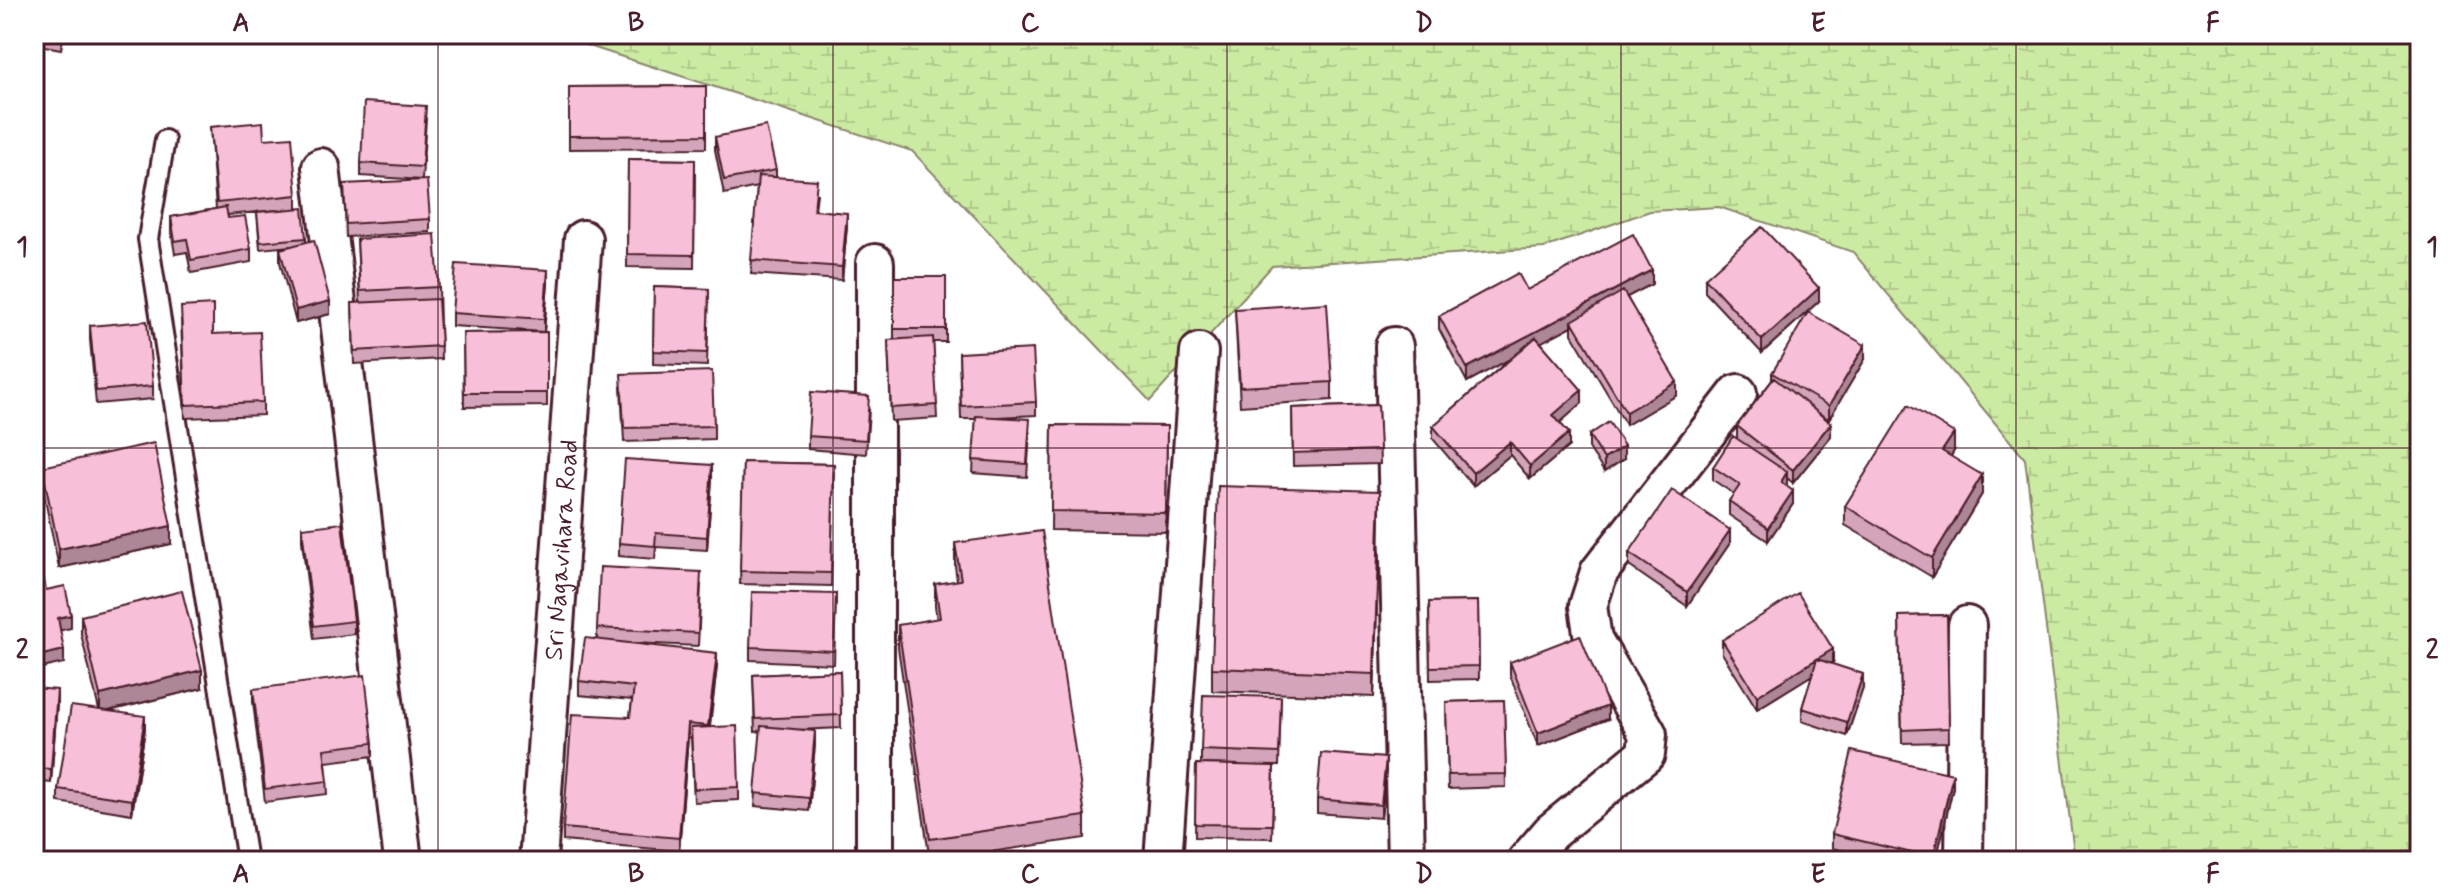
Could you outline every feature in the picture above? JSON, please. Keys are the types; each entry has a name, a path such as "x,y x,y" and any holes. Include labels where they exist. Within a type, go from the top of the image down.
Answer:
{"street":[{"path":"321,167 403,861"},
{"name":"Sri Nagavihara Road","path":"538,861 583,239"},
{"path":"875,263 875,861"},
{"path":"1394,346 1406,861"},
{"path":"1163,861 1199,352"},
{"path":"1526,861 1551,832 1646,754 1648,734 1593,639 1588,606 1599,572 1738,393"},
{"path":"1964,861 1967,625"}],"lane":[{"path":"165,140 148,239 247,861"}],"green space":[{"path":"552,34 2420,34 2420,861 2075,861 2025,459 1853,252 1719,207 1650,211 1544,248 1272,266 1150,401 912,151"}],"building":[{"path":"706,86 706,135 569,136 569,87"},
{"path":"364,102 426,106 422,167 361,163"},
{"path":"263,122 264,139 292,137 297,195 217,203 210,127"},
{"path":"766,126 776,170 724,180 715,137"},
{"path":"628,159 695,160 694,255 627,254"},
{"path":"758,176 817,180 814,210 847,213 842,267 751,260"},
{"path":"427,180 430,219 346,224 344,184"},
{"path":"226,207 228,218 245,216 251,249 191,260 187,239 175,241 171,217"},
{"path":"303,208 306,238 260,242 257,212"},
{"path":"1762,227 1819,288 1762,340 1705,278"},
{"path":"435,234 439,287 360,291 357,239"},
{"path":"1633,234 1652,270 1467,368 1439,316 1518,273 1527,290"},
{"path":"314,240 330,301 296,310 280,249"},
{"path":"456,264 548,270 544,319 452,313"},
{"path":"894,277 946,277 946,329 894,329"},
{"path":"654,287 709,289 707,353 653,351"},
{"path":"1623,291 1677,382 1626,412 1572,321"},
{"path":"438,299 441,346 354,351 352,303"},
{"path":"1327,303 1332,382 1240,387 1235,309"},
{"path":"213,305 213,334 260,332 263,402 185,405 181,307"},
{"path":"1808,312 1865,345 1829,406 1772,373"},
{"path":"147,321 153,386 96,391 90,326"},
{"path":"547,332 547,393 464,393 463,333"},
{"path":"933,337 937,405 891,408 888,340"},
{"path":"1536,337 1582,390 1553,415 1569,433 1530,466 1510,442 1473,473 1433,426"},
{"path":"1033,349 1036,402 961,406 959,353"},
{"path":"712,371 714,426 624,428 621,374"},
{"path":"1774,378 1831,423 1793,470 1737,426"},
{"path":"811,392 869,396 866,440 808,436"},
{"path":"1378,405 1380,450 1293,453 1292,408"},
{"path":"1908,405 1954,433 1942,451 1982,475 1932,558 1845,506"},
{"path":"976,416 1030,419 1027,464 973,460"},
{"path":"1609,422 1624,446 1604,459 1589,435"},
{"path":"1052,425 1167,426 1166,513 1051,511"},
{"path":"1733,436 1787,472 1781,482 1793,491 1768,528 1729,501 1740,485 1713,467"},
{"path":"154,443 171,526 59,549 42,467"},
{"path":"625,459 712,465 707,537 656,533 655,546 619,543"},
{"path":"743,462 834,464 831,573 740,571"},
{"path":"1218,486 1380,491 1374,674 1212,668"},
{"path":"1672,490 1730,530 1687,592 1629,553"},
{"path":"342,523 354,621 314,626 302,528"},
{"path":"1042,531 1085,816 930,839 898,625 940,618 935,584 961,580 955,543"},
{"path":"39,555 46,590 65,586 71,615 58,618 64,650 34,657 34,556"},
{"path":"600,567 701,572 698,633 597,628"},
{"path":"182,591 202,670 100,695 81,616"},
{"path":"752,592 836,594 834,651 750,647"},
{"path":"1798,593 1833,649 1757,696 1722,640"},
{"path":"1478,601 1479,666 1430,667 1429,602"},
{"path":"1947,615 1949,728 1902,730 1899,616"},
{"path":"1580,635 1608,706 1538,733 1510,662"},
{"path":"585,638 717,653 708,726 688,724 679,838 563,828 572,714 630,717 634,687 579,681"},
{"path":"1817,659 1863,674 1847,722 1802,708"},
{"path":"840,671 841,715 755,719 753,675"},
{"path":"365,675 373,743 324,749 328,781 265,789 253,689"},
{"path":"34,688 57,690 51,769 34,768"},
{"path":"1203,695 1281,697 1279,753 1201,750"},
{"path":"1504,700 1506,774 1448,775 1446,702"},
{"path":"71,706 145,716 132,800 58,789"},
{"path":"737,726 739,787 694,789 691,728"},
{"path":"761,726 815,731 809,798 755,793"},
{"path":"1852,751 1953,774 1933,858 1832,834"},
{"path":"1321,753 1386,758 1381,805 1317,799"},
{"path":"1196,764 1274,766 1272,825 1195,824"}]}
